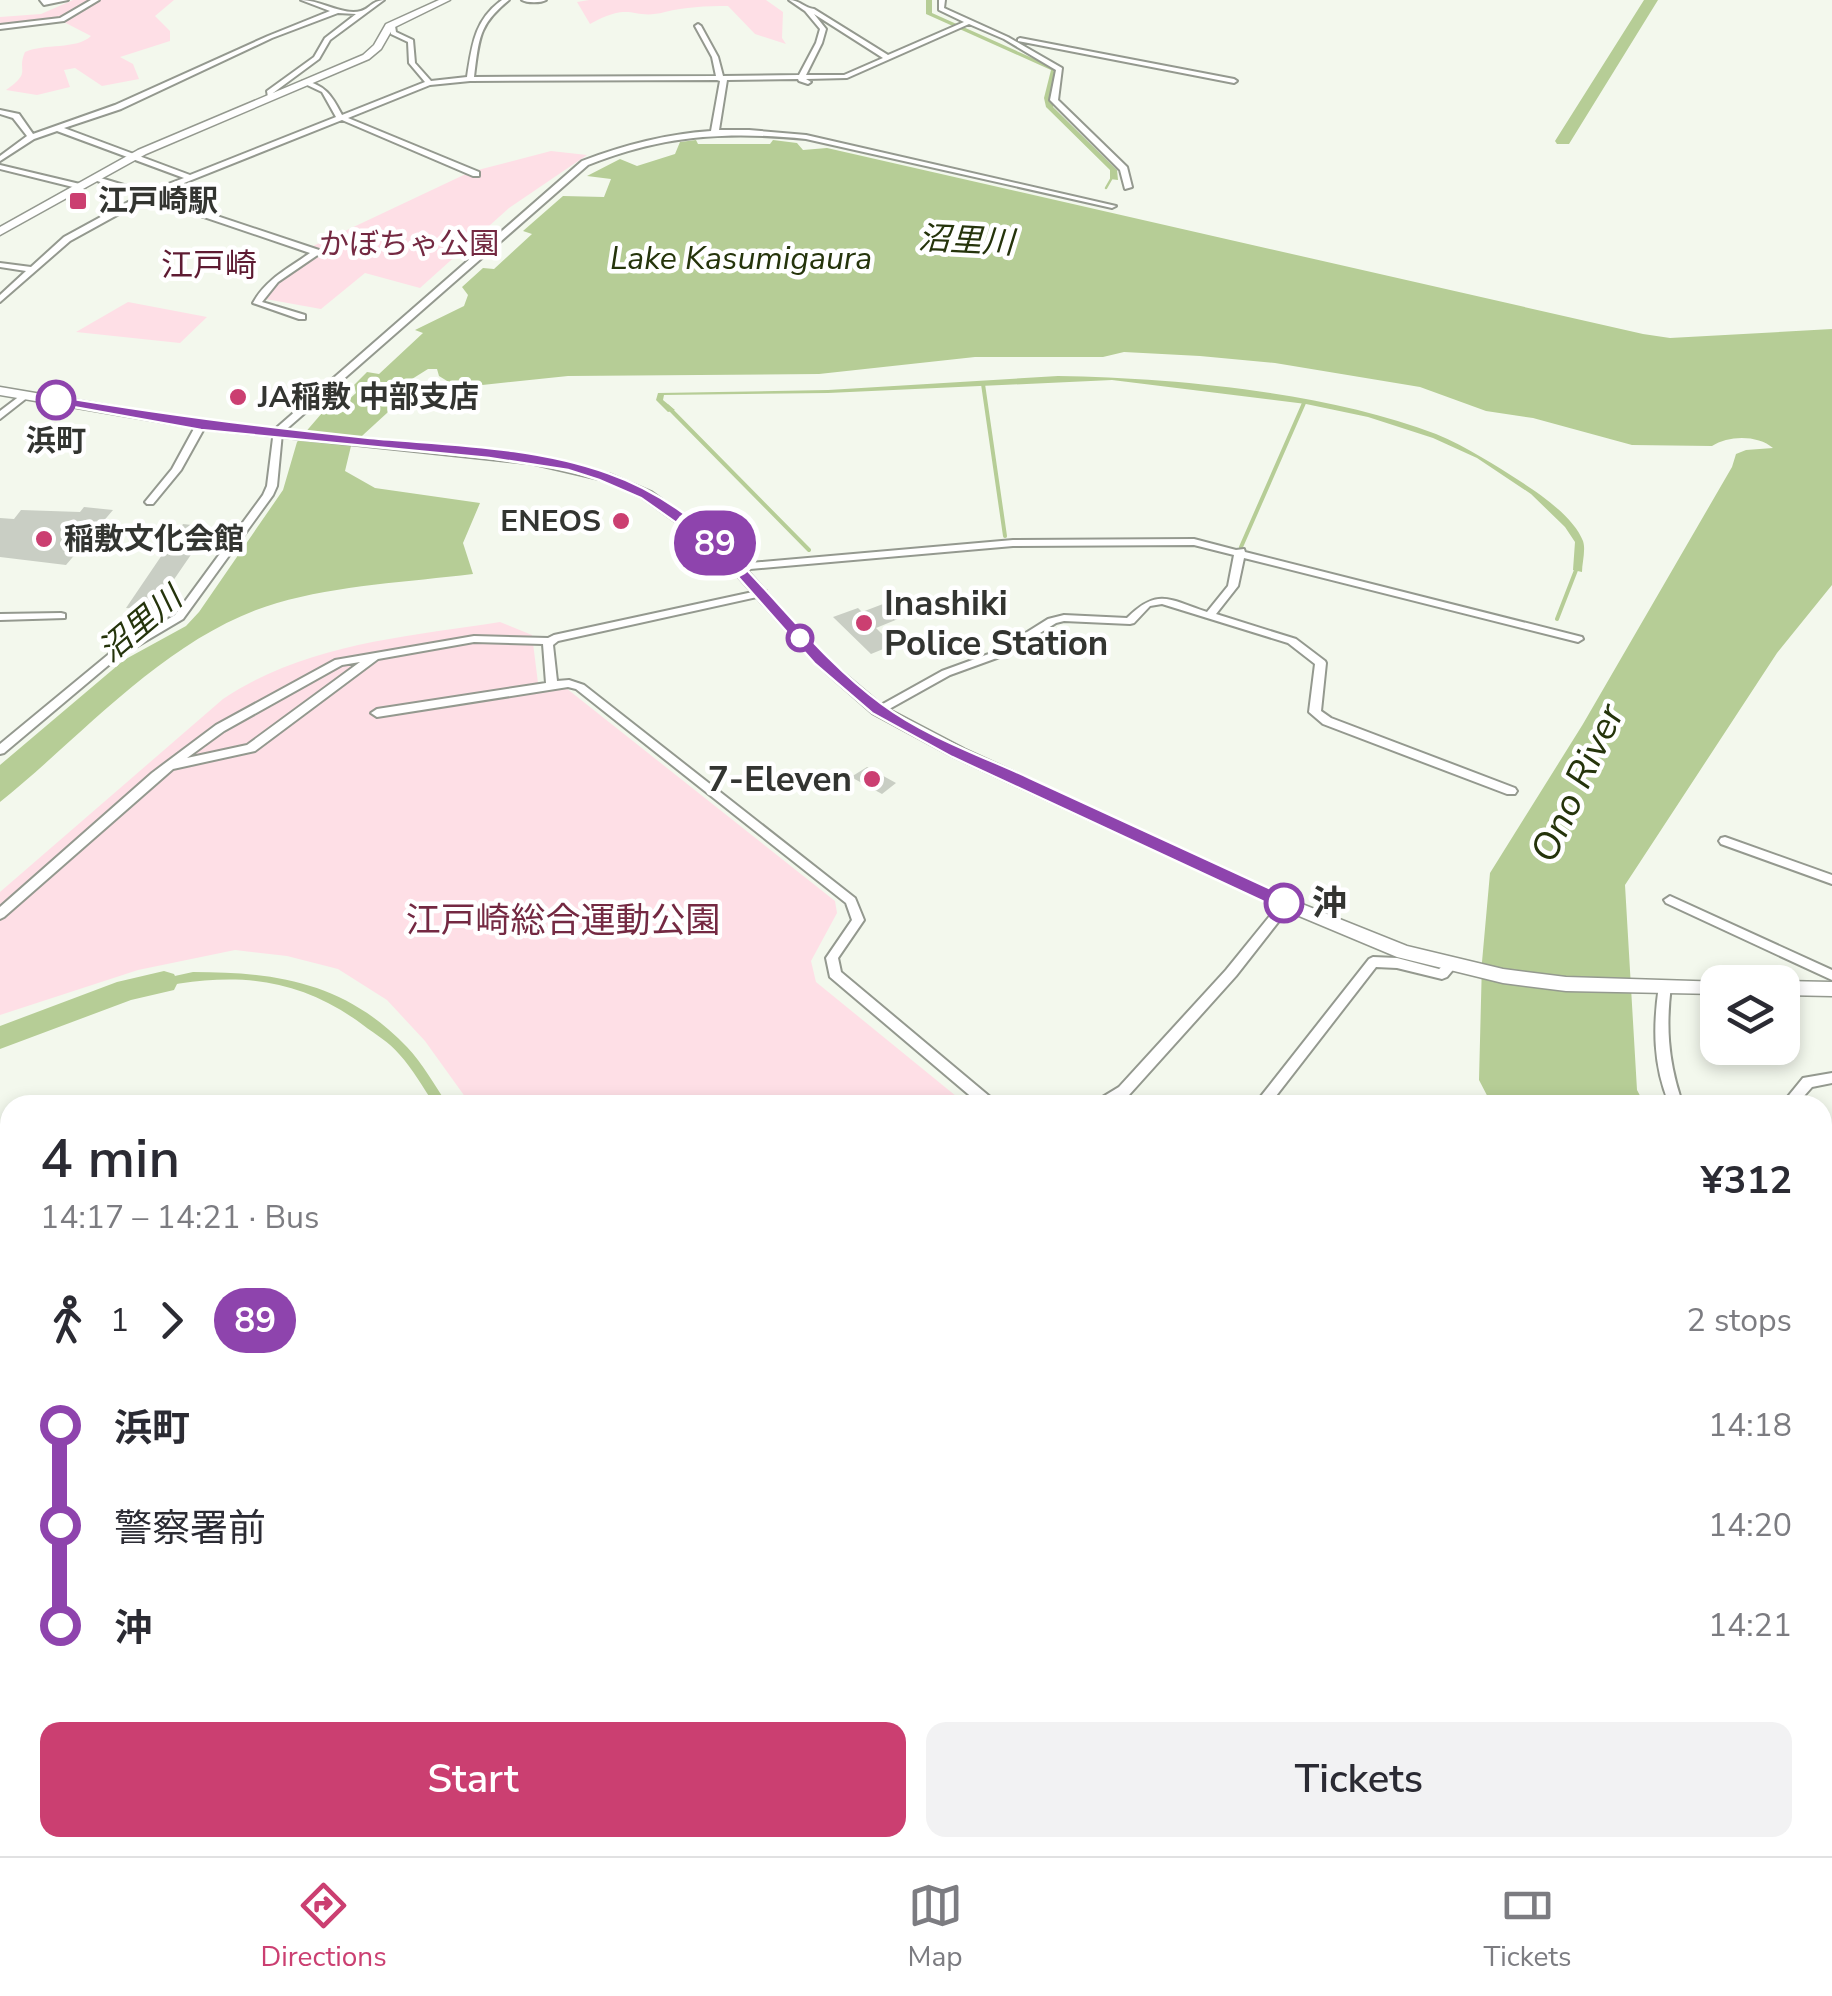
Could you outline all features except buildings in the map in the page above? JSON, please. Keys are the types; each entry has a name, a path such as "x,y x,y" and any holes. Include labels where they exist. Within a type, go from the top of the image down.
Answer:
{"main road":[{"path":"0,232 132,157 373,52 389,26 446,0"},
{"path":"0,391 201,425 542,461 605,476 647,495 684,520 739,567 821,661 878,710 959,752 1374,942 1460,967 1566,984 1700,987"},
{"path":"1800,988 1832,989"}],"street":[{"path":"43,0 65,0"},
{"path":"0,27 62,20 96,0"},
{"path":"304,0 337,11 362,13"},
{"path":"270,96 270,92 317,58 327,39 381,0"},
{"path":"470,79 481,22 488,11 506,0"},
{"path":"525,0 543,0"},
{"path":"792,0 888,58"},
{"path":"942,0 945,13 1006,38 1060,69 1054,100 1124,169 1128,187"},
{"path":"801,80 804,68 820,49 823,29 804,8"},
{"path":"0,159 31,137 60,129 337,11"},
{"path":"0,299 30,269 79,231 150,194 428,84 470,79 845,78 969,22"},
{"path":"389,26 394,27 393,33 412,41 412,62 428,84"},
{"path":"698,26 715,56 722,79 715,131"},
{"path":"1006,38 1234,81"},
{"path":"801,80 820,87"},
{"path":"305,82 325,92 340,117 476,174"},
{"path":"0,112 16,116 31,137"},
{"path":"60,129 189,177"},
{"path":"0,750 113,656 170,623 189,606 268,495 281,432 585,163 614,150 665,137 715,131 806,137 1112,206"},
{"path":"0,167 81,187"},
{"path":"97,178 316,252 269,286 258,303 302,317"},
{"path":"0,265 30,269"},
{"path":"0,416 26,395"},
{"path":"150,502 176,470 201,425"},
{"path":"739,567 941,548 1172,540 1240,551 1578,639"},
{"path":"1210,614 1233,586 1240,551"},
{"path":"0,914 170,766 220,728 339,662 474,639 548,641 762,593"},
{"path":"878,710 946,673 972,667 1064,618 1130,621 1147,604 1162,601 1292,640 1321,663 1316,712 1328,721 1512,790"},
{"path":"0,616 61,616"},
{"path":"548,641 552,686"},
{"path":"170,766 251,748 378,653"},
{"path":"376,713 569,683 580,687 851,901 858,920 832,958 835,974 978,1095"},
{"path":"1725,841 1832,880"},
{"path":"1670,900 1832,974"},
{"path":"1119,1095 1231,973 1286,904"},
{"path":"1269,1095 1373,962 1442,974 1460,967"},
{"path":"1660,986 1661,1061 1673,1095"},
{"path":"1797,1095 1808,1082 1832,1078"}],"green space":[{"path":"73,0 174,0 155,16 170,31 170,41 120,57 133,64 139,79 102,86 75,68 64,70 70,87 37,95 6,90 22,75 25,52 77,43 91,36 58,19 0,27 0,17 41,14"},
{"path":"766,0 783,12 782,38 786,44 755,34 728,6 654,14 615,13 590,24 577,2"},
{"name":"かぼちゃ公園","path":"551,151 587,155 509,208 420,288 365,273 321,309 260,298 294,267 323,254 309,248 470,172"},
{"path":"128,302 207,317 180,343 76,332"},
{"name":"江戸崎総合運動公園","path":"500,622 532,635 539,691 566,688 835,901 837,913 811,961 816,982 955,1095 464,1095 425,1041 387,1000 338,969 287,956 235,950 138,970 0,1015 0,892 223,699 287,666 392,638"}],"water":[{"path":"926,0 932,0 932,13 1057,69 1053,107 1117,170 1118,180 1110,179 1110,170 1046,107 1044,98 1051,70 926,14"},
{"name":"Lake Kasumigaura","path":"773,140 797,143 803,150 827,148 1643,334 1670,338 1832,329 1832,585 1777,653 1625,885 1640,1095 1487,1095 1479,1080 1482,962 1490,873 1583,724 1736,454 1773,448 1752,439 1727,440 1712,446 1632,445 1533,418 1486,411 1420,387 1275,363 1200,356 1124,352 1103,357 975,357 819,374 568,376 473,386 452,384 439,376 437,369 428,369 412,379 387,413 351,446 345,471 375,488 480,503 463,543 473,574 325,592 277,603 237,618 164,662 0,802 0,765 124,660 186,626 199,612 283,490 297,442 322,413 337,410 356,393 354,385 367,372 379,374 423,333 415,330 464,306 468,295 462,287 483,268 494,269 532,234 523,231 563,196 604,197 611,179 587,176 620,159 637,166 675,154 680,142 770,144"},
{"path":"1058,376 1250,390 1347,408 1436,434 1470,450 1540,494 1565,516 1583,541 1582,572 1573,570 1575,542 1565,527 1531,494 1477,458 1433,438 1368,417 1306,404 1112,380 828,393 664,395 663,400 675,410 668,412 656,400 658,393 828,390"},
{"path":"193,972 224,973 282,979 335,995 384,1025 407,1047 442,1095 428,1095 387,1042 335,1006 306,993 249,980 190,982 127,994 129,986"}],"waterway":[{"path":"1563,141 1651,0"},
{"path":"1106,188 1114,174"},
{"path":"983,384 1005,536"},
{"path":"1241,547 1304,403"},
{"path":"667,406 809,550"},
{"path":"1557,619 1578,565"},
{"path":"0,1038 127,990 164,982"}],"bus line":[{"name":"89","path":"56,400 201,425 489,454 570,466 605,476 647,495 718,546 821,661 878,710 959,752 1284,903"}],"place":[{"name":"江戸崎駅","path":"78,201"},
{"name":"JA稲敷 中部支店","path":"238,397"},
{"name":"浜町","path":"56,400"},
{"name":"ENEOS","path":"621,521"},
{"name":"稲敷文化会館","path":"44,539"},
{"name":"Inashiki Police Station","path":"864,623"},
{"name":"7-Eleven","path":"872,779"},
{"name":"沖","path":"1284,903"}],"district":[{"name":"江戸崎","path":"209,265"}],"water label":[{"name":"沼里川","path":"966,240"},
{"name":"沼里川","path":"140,624"},
{"name":"Ono River","path":"1577,783"}]}
